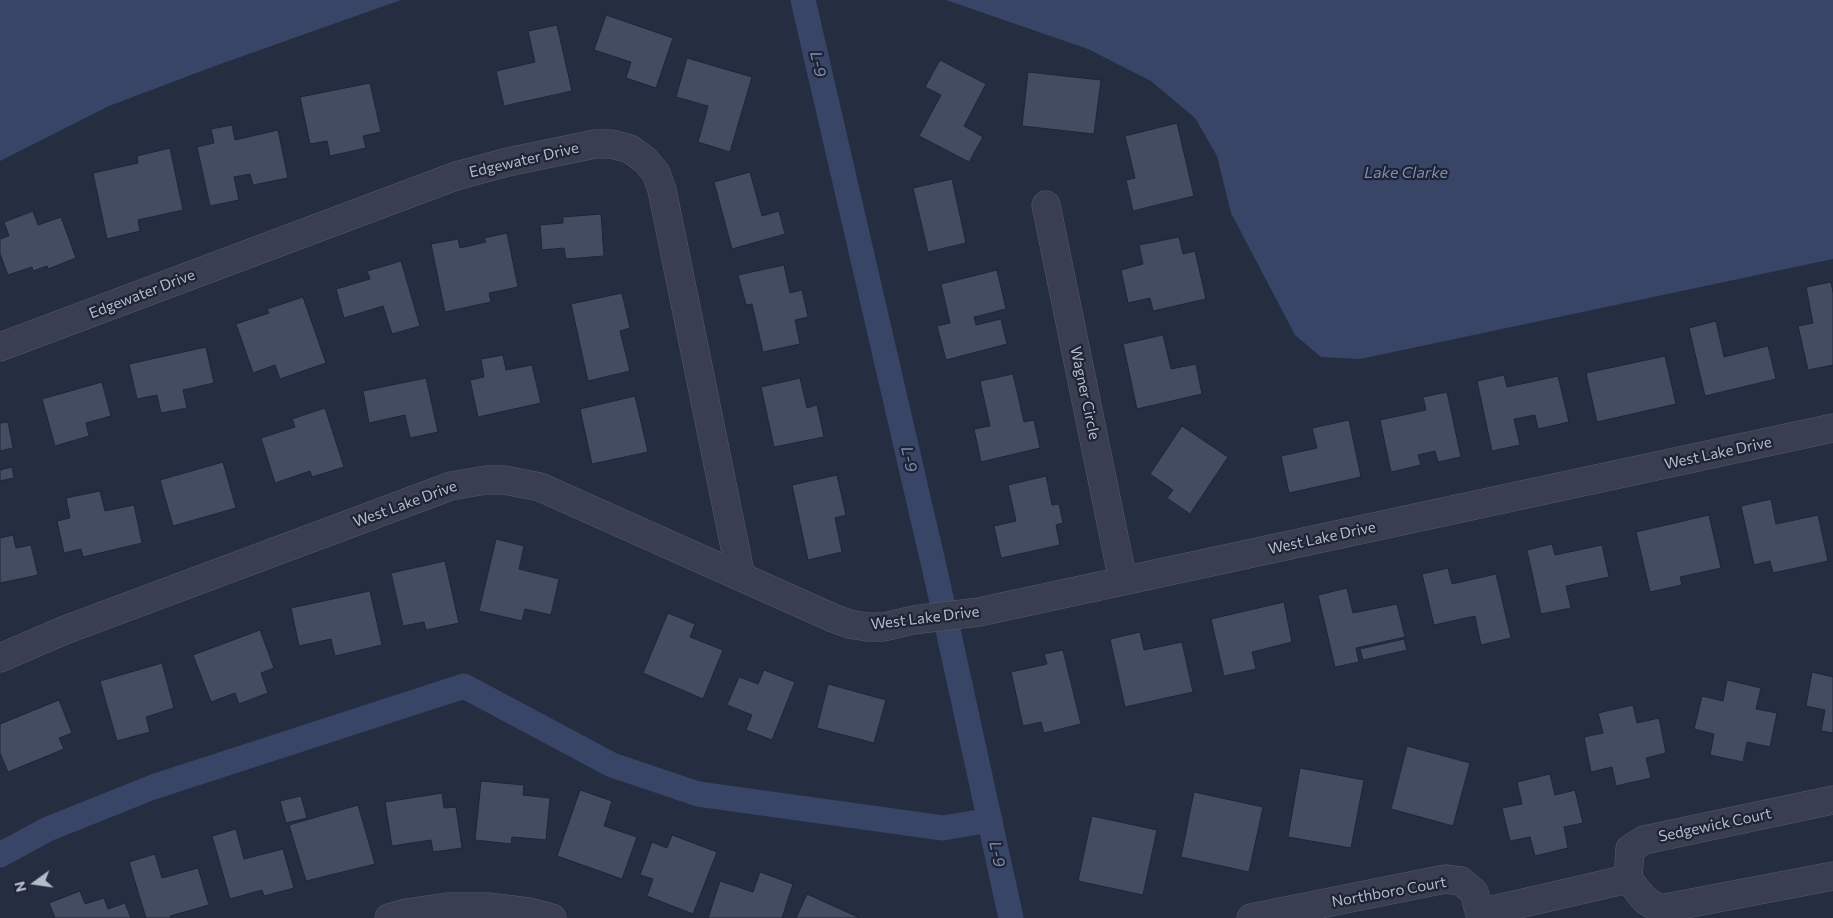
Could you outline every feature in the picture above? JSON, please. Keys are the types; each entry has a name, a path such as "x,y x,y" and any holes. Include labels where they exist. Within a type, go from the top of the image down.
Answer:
{"street":[{"name":"Edgewater Drive","path":"0,347 456,176 508,162 595,144 612,144 630,149 645,160 656,174 662,190 741,577"},
{"name":"Wagner Circle","path":"1046,205 1123,581"},
{"name":"West Lake Drive","path":"0,658 65,630 451,486 486,480 522,482 548,490 833,618 849,624 866,627 884,627 913,620 979,612 1833,428"},
{"name":"Sedgewick Court","path":"1628,879 1630,848 1644,840 1833,800"},
{"path":"1480,915 1628,879 1646,900 1660,909 1833,876"},
{"name":"Northboro Court","path":"1251,918 1445,879 1462,881 1474,892 1480,915"},
{"path":"389,918 406,913 446,907 488,907 529,912 552,918"}],"water":[{"path":"0,0 401,0 212,67 109,106 0,161"},
{"name":"Lake Clarke","path":"946,0 1833,0 1833,259 1360,359 1321,357 1295,335 1231,213 1217,156 1195,118 1151,81 1088,49"}],"building":[{"path":"606,15 673,38 656,88 626,78 631,62 594,50"},
{"path":"557,25 572,91 504,106 496,71 535,62 528,31"},
{"path":"687,58 752,77 730,152 698,142 708,106 676,97"},
{"path":"940,60 986,84 964,126 983,137 969,162 919,136 941,95 925,87"},
{"path":"1028,72 1101,80 1094,134 1022,126"},
{"path":"370,83 381,132 363,136 366,148 330,156 327,141 310,144 300,97"},
{"path":"1177,123 1194,196 1133,211 1126,180 1135,178 1125,136"},
{"path":"232,125 235,140 278,130 288,178 253,185 250,174 234,177 239,200 210,206 197,147 214,143 211,129"},
{"path":"170,148 183,210 138,220 140,231 107,239 93,173 138,163 137,156"},
{"path":"750,172 762,216 779,211 785,234 732,249 714,182"},
{"path":"952,179 966,243 928,252 913,188"},
{"path":"33,211 38,225 61,217 76,258 48,269 47,266 33,271 32,267 8,275 0,254 0,239 9,236 4,222"},
{"path":"601,214 604,256 566,259 564,248 542,250 540,225 563,223 563,217"},
{"path":"507,233 518,287 489,293 491,302 445,312 431,244 458,239 460,248 486,242 484,238"},
{"path":"1179,237 1183,254 1195,251 1206,299 1153,311 1150,298 1128,303 1121,270 1143,264 1139,245"},
{"path":"401,261 420,326 392,334 383,306 344,318 336,289 370,279 367,271"},
{"path":"784,265 790,293 802,290 808,317 795,320 800,344 763,352 752,304 746,305 738,275"},
{"path":"997,270 1006,309 974,317 976,325 1001,319 1007,344 946,360 937,326 950,323 941,284"},
{"path":"1831,282 1833,293 1833,365 1808,370 1798,326 1813,323 1806,287"},
{"path":"622,293 630,328 620,331 630,371 588,381 571,304"},
{"path":"303,297 326,363 280,379 275,365 253,373 236,324 269,313 267,309"},
{"path":"1716,321 1724,357 1768,346 1776,379 1705,396 1689,328"},
{"path":"1163,335 1171,369 1196,364 1202,394 1137,409 1123,344"},
{"path":"206,347 214,383 183,390 187,408 161,413 157,395 137,399 129,364"},
{"path":"503,355 506,370 532,365 541,403 478,417 470,380 484,377 481,359"},
{"path":"1665,356 1676,404 1597,422 1586,373"},
{"path":"1013,374 1024,422 1034,420 1040,448 981,462 974,429 990,426 980,381"},
{"path":"1504,375 1507,387 1558,376 1569,422 1538,429 1535,415 1514,419 1520,445 1492,451 1477,381"},
{"path":"426,378 438,432 410,438 405,415 369,423 363,391"},
{"path":"800,378 807,408 817,405 824,437 774,447 761,387"},
{"path":"102,382 111,416 86,423 89,436 55,446 42,399"},
{"path":"1447,392 1461,457 1438,462 1435,451 1418,455 1421,465 1391,472 1380,420 1426,410 1423,397"},
{"path":"635,396 648,452 592,464 580,409"},
{"path":"325,408 344,467 312,477 310,471 275,483 261,438 295,427 292,419"},
{"path":"1349,420 1361,477 1289,493 1281,456 1317,448 1312,428"},
{"path":"8,422 13,448 0,451 0,423"},
{"path":"1182,426 1228,457 1190,514 1167,498 1173,490 1150,474"},
{"path":"223,462 236,508 173,526 160,480"},
{"path":"12,467 14,478 0,481 0,470"},
{"path":"837,475 846,515 835,518 842,552 808,560 792,485"},
{"path":"1046,476 1052,505 1059,504 1063,523 1056,525 1060,545 1001,558 994,526 1016,521 1008,485"},
{"path":"100,491 105,511 134,505 142,543 83,557 81,549 64,553 57,521 70,518 66,498"},
{"path":"1771,499 1776,524 1818,515 1828,561 1773,573 1770,561 1754,565 1741,506"},
{"path":"1709,515 1721,568 1680,577 1682,585 1650,592 1636,532"},
{"path":"13,535 16,548 31,545 38,575 0,583 0,538"},
{"path":"496,539 524,546 519,569 559,579 551,615 525,609 522,621 479,611"},
{"path":"1552,544 1555,555 1602,545 1609,577 1566,586 1571,608 1541,614 1527,550"},
{"path":"445,561 459,623 426,630 424,622 403,626 391,573"},
{"path":"1448,568 1452,584 1496,574 1511,638 1481,645 1475,616 1434,625 1422,574"},
{"path":"1347,588 1353,613 1397,604 1405,637 1356,648 1359,662 1335,667 1318,595"},
{"path":"370,591 382,645 335,656 331,639 299,646 291,608"},
{"path":"1284,602 1292,642 1252,652 1256,669 1224,676 1211,619"},
{"path":"668,613 695,624 690,637 723,650 703,699 643,673"},
{"path":"260,630 274,668 261,673 268,693 239,704 235,693 211,702 193,655"},
{"path":"1140,632 1144,650 1182,642 1193,692 1125,707 1110,639"},
{"path":"1404,639 1407,650 1363,660 1360,649"},
{"path":"1063,650 1081,724 1044,733 1041,722 1023,726 1011,672 1047,664 1044,654"},
{"path":"162,663 174,708 146,717 150,732 117,741 100,681"},
{"path":"764,670 795,682 772,740 746,730 752,715 727,705 739,677 758,684"},
{"path":"1812,672 1833,677 1833,733 1821,731 1825,710 1806,706"},
{"path":"1727,680 1761,688 1756,709 1777,713 1770,747 1747,742 1743,762 1710,755 1714,734 1694,729 1702,696 1723,701"},
{"path":"828,684 886,700 874,743 817,728"},
{"path":"59,700 72,733 59,738 64,749 8,772 0,753 0,724"},
{"path":"1633,705 1637,723 1659,718 1666,753 1646,758 1651,778 1616,786 1612,767 1591,772 1584,737 1603,733 1598,713"},
{"path":"1407,746 1470,763 1453,826 1391,809"},
{"path":"1300,768 1364,780 1351,848 1288,837"},
{"path":"1550,774 1555,795 1575,790 1583,823 1564,827 1568,848 1535,856 1530,837 1510,841 1502,808 1522,804 1517,782"},
{"path":"481,781 524,785 523,795 550,798 546,840 512,837 511,844 475,840"},
{"path":"580,790 612,801 604,826 637,837 622,879 557,856"},
{"path":"1194,792 1263,807 1249,872 1181,857"},
{"path":"442,793 444,808 456,807 462,848 433,852 431,840 392,846 385,802"},
{"path":"301,796 307,818 286,823 280,801"},
{"path":"358,805 375,864 306,881 289,825"},
{"path":"1092,816 1157,830 1143,895 1078,881"},
{"path":"236,829 244,859 283,849 294,888 264,896 262,890 230,899 212,836"},
{"path":"672,835 717,852 693,914 647,896 653,879 640,875 652,842 667,848"},
{"path":"155,854 162,878 198,868 209,905 170,916 171,918 146,918 129,862"},
{"path":"760,872 793,884 782,918 708,918 720,881 753,892"},
{"path":"80,891 85,904 104,898 108,909 125,903 131,918 55,918 49,903"},
{"path":"807,894 860,918 796,918"}],"waterway":[{"name":"L-9","path":"803,0 938,584 1011,918"},
{"path":"0,855 48,829 153,787 464,686 612,765 698,794 943,828 990,820"}]}
